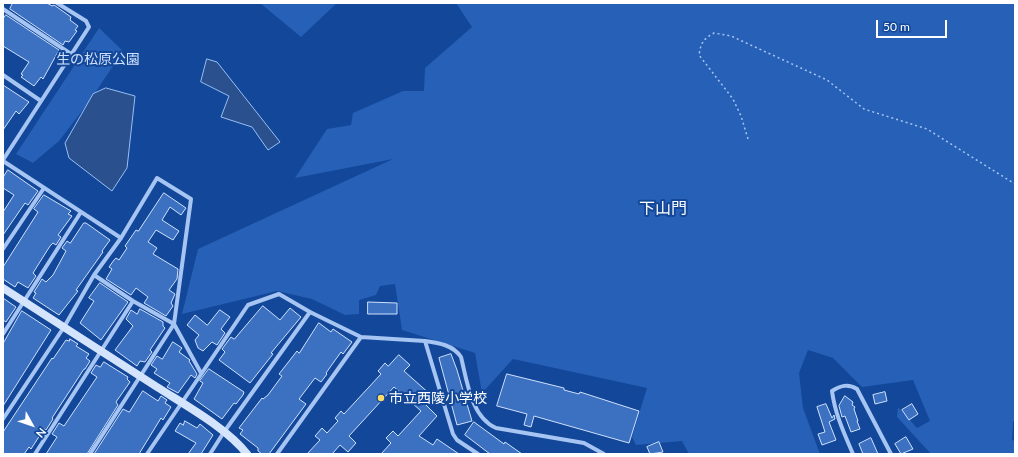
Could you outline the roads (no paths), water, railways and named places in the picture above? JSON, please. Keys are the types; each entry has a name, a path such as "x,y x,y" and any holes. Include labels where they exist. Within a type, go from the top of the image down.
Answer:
{"street":[{"path":"57,3 86,21 89,27 3,161 121,238"},
{"path":"3,9 71,54"},
{"path":"3,75 41,101"},
{"path":"3,419 64,327 94,275 121,238 157,178 191,199 174,324 90,454"},
{"path":"3,249 44,188"},
{"path":"3,334 81,212"},
{"path":"94,275 133,301 174,324 201,373"},
{"path":"3,288 224,432 241,446 247,454"},
{"path":"147,454 248,305 279,294 310,312 361,337 426,341 449,347 457,351 461,357 478,413 489,425 496,428 584,443 604,454"},
{"path":"35,454 102,352 133,301"},
{"path":"210,454 224,432 310,312"},
{"path":"277,454 361,337"},
{"path":"426,341 453,434 457,440 478,454"},
{"path":"853,454 836,416 833,400 832,391 841,386 852,386 857,389 891,454"}],"place":[{"name":"市立西陵小学校","path":"381,398"}],"district":[{"name":"下山門","path":"663,209"}],"park label":[{"name":"生の松原公園","path":"98,59"}]}
